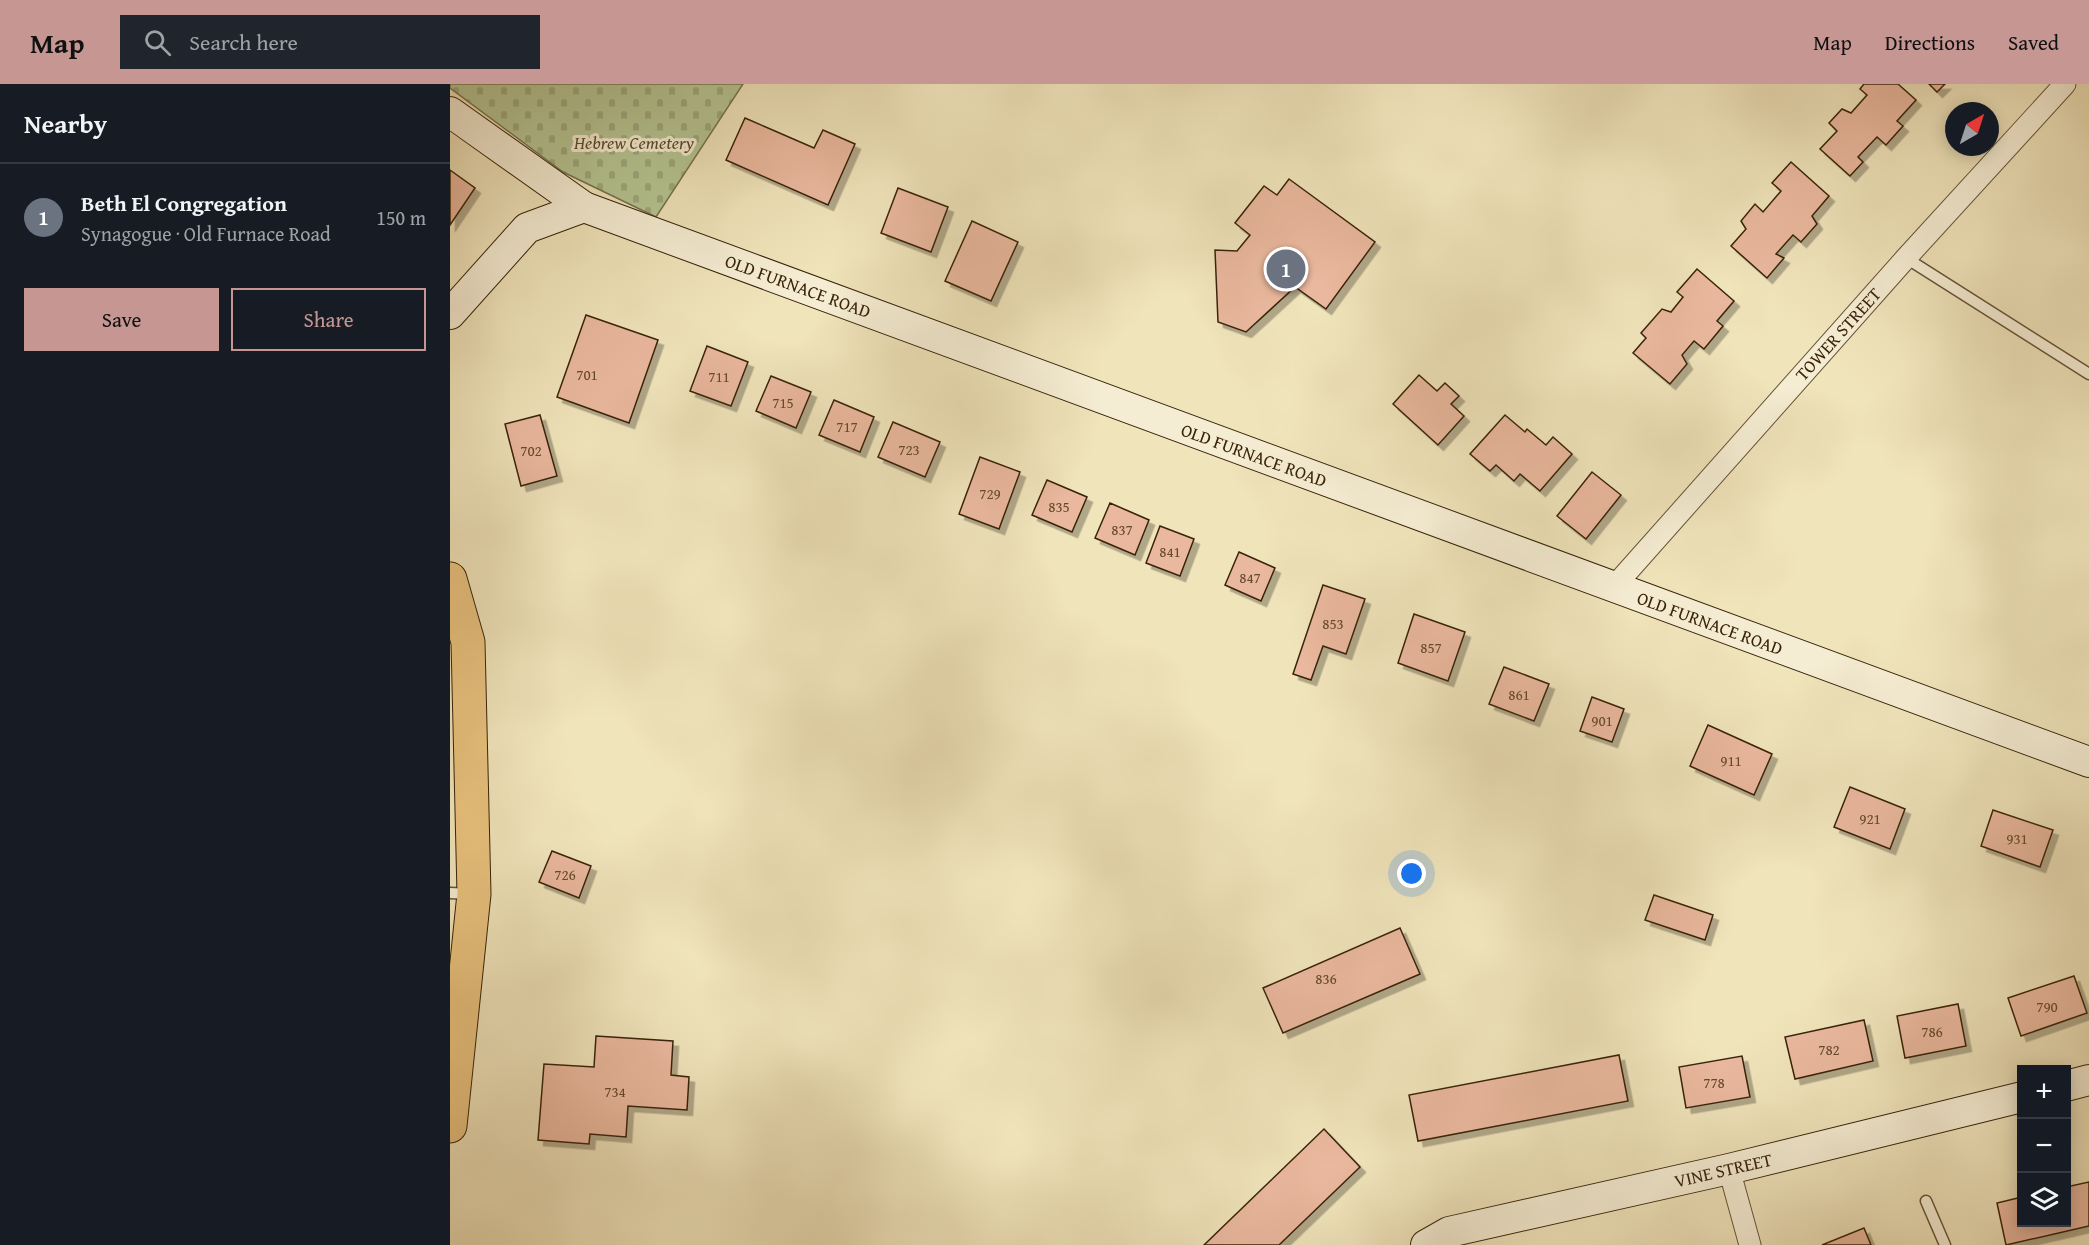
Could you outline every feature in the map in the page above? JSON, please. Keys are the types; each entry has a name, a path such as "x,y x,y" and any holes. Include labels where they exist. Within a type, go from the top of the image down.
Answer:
{"main road":[{"path":"450,579 468,642 462,894 450,1126"}],"street":[{"name":"TOWER STREET","path":"1617,588 1620,580 1906,258 2065,84"},
{"name":"OLD FURNACE ROAD","path":"450,112 584,207 2089,762"},
{"path":"450,314 527,228 584,207"},
{"path":"2071,1085 2089,1080"},
{"name":"VINE STREET","path":"1426,1245 1449,1232 1729,1169 2017,1098"},
{"path":"1729,1169 1750,1245"}],"lane":[{"path":"1906,258 2089,374"},
{"path":"1926,1201 1945,1245"}],"green space":[{"name":"Hebrew Cemetery","path":"450,84 743,84 656,217 563,172 450,88"}],"building":[{"path":"1864,84 1898,84 1916,100 1897,121 1903,126 1886,145 1877,137 1858,157 1863,162 1850,176 1820,149 1837,131 1829,123 1842,109 1851,113 1867,95 1860,89"},
{"path":"1929,84 1945,84 1937,92"},
{"path":"745,118 814,148 823,130 855,144 828,205 726,160"},
{"path":"1791,162 1829,196 1812,216 1817,224 1801,242 1793,235 1776,254 1784,258 1767,278 1731,246 1746,229 1741,221 1755,204 1763,212 1781,191 1772,183"},
{"path":"450,170 475,188 450,225"},
{"path":"1289,179 1375,242 1326,309 1295,287 1246,332 1218,322 1215,250 1237,251 1250,235 1235,223 1264,186 1277,195"},
{"path":"898,188 948,207 931,252 881,233"},
{"path":"972,221 1018,242 991,301 945,281"},
{"path":"1697,269 1734,301 1717,321 1723,326 1704,349 1694,341 1682,355 1687,364 1670,384 1633,353 1646,338 1641,333 1662,309 1671,312 1683,297 1677,292"},
{"path":"586,315 658,340 629,423 557,397"},
{"path":"707,346 748,362 731,406 690,391"},
{"path":"1419,375 1437,391 1445,383 1459,396 1451,404 1464,416 1438,445 1393,404"},
{"path":"771,376 811,392 796,428 756,411"},
{"path":"834,400 874,417 860,452 819,435"},
{"path":"540,415 557,476 521,486 505,424"},
{"path":"1505,415 1525,432 1527,429 1546,445 1553,437 1572,454 1540,491 1520,474 1514,481 1496,465 1490,471 1470,454"},
{"path":"893,422 940,442 925,477 878,457"},
{"path":"980,457 1020,472 999,529 959,514"},
{"path":"1592,472 1621,495 1586,539 1557,516"},
{"path":"1047,480 1087,497 1072,532 1032,515"},
{"path":"1110,503 1149,520 1135,555 1095,538"},
{"path":"1160,526 1194,539 1180,576 1146,563"},
{"path":"1239,552 1275,568 1261,601 1225,585"},
{"path":"1323,585 1365,599 1346,654 1323,646 1311,680 1293,674"},
{"path":"1414,614 1465,632 1448,681 1398,663"},
{"path":"1504,667 1549,684 1534,721 1489,704"},
{"path":"1592,697 1624,709 1612,742 1580,731"},
{"path":"1708,725 1772,754 1754,795 1690,766"},
{"path":"1850,787 1905,809 1890,849 1834,827"},
{"path":"1993,810 2053,830 2040,867 1981,846"},
{"path":"552,851 591,866 579,898 539,882"},
{"path":"1654,895 1713,915 1705,940 1645,920"},
{"path":"1400,928 1420,974 1283,1033 1263,988"},
{"path":"2074,976 2087,1013 2021,1036 2008,998"},
{"path":"1958,1004 1966,1046 1905,1058 1897,1016"},
{"path":"1864,1020 1873,1061 1795,1079 1785,1037"},
{"path":"596,1036 673,1041 671,1075 689,1077 687,1110 628,1106 626,1137 590,1134 589,1144 538,1140 544,1064 594,1067"},
{"path":"1619,1055 1628,1101 1418,1141 1409,1095"},
{"path":"1742,1056 1750,1097 1686,1108 1679,1067"},
{"path":"1324,1129 1360,1167 1279,1245 1204,1245"},
{"path":"2089,1182 2089,1226 2006,1245 1997,1203 2017,1198 2017,1227 2071,1227 2071,1186"},
{"path":"1864,1228 1871,1245 1822,1245"}],"place":[{"name":"Beth El Congregation","path":"1286,269"}]}
